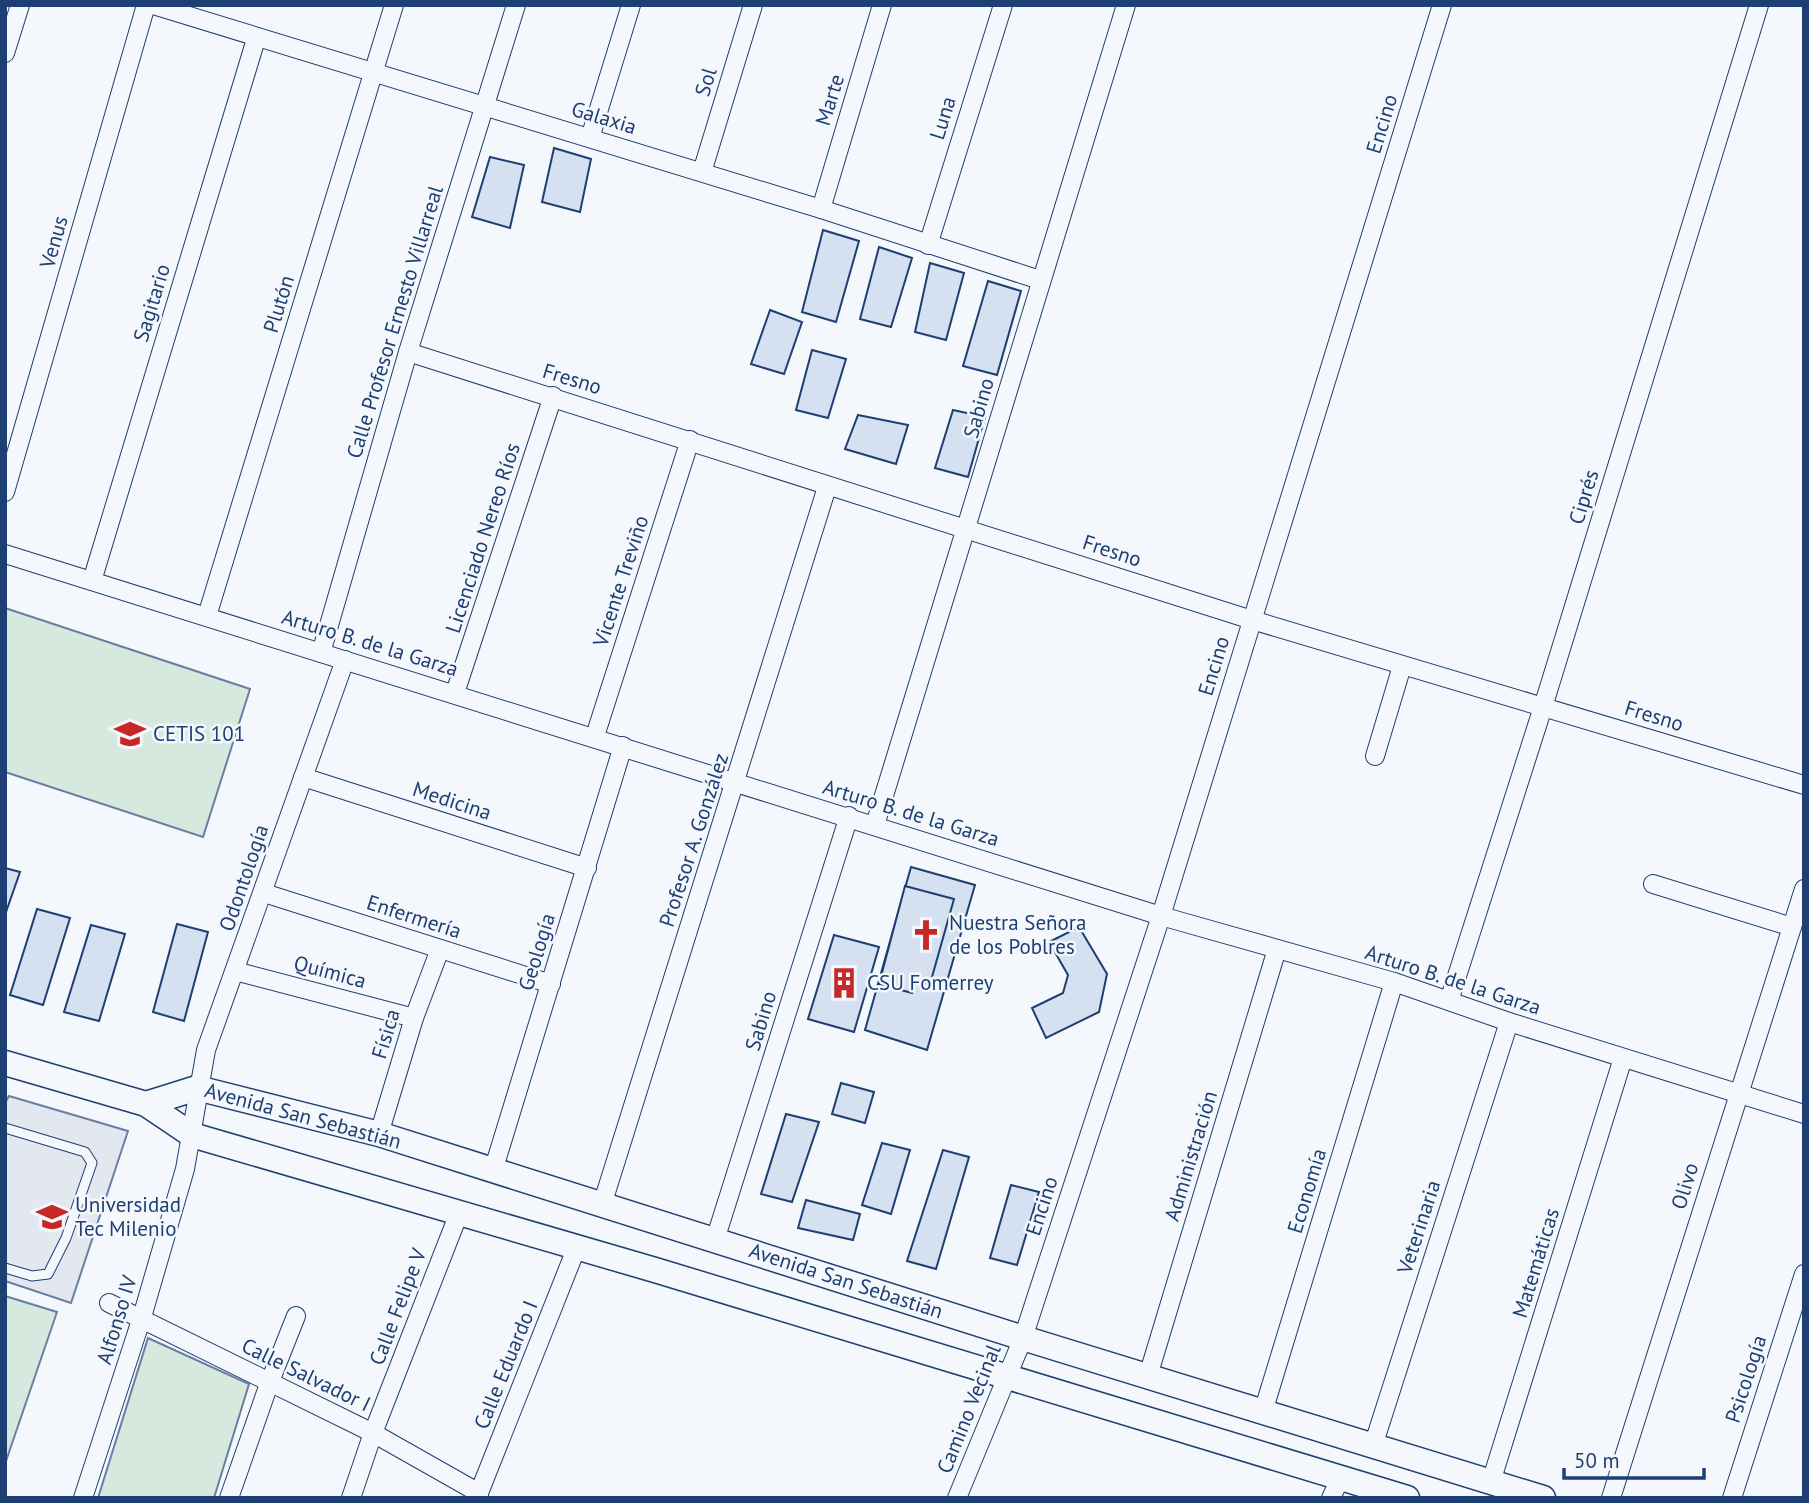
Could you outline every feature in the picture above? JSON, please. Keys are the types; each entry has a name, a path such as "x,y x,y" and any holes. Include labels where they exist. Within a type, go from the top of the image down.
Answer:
{"main road":[{"name":"Avenida San Sebastián","path":"5,1063 146,1104 379,1134 1023,1338 1543,1498"},
{"name":"Avenida San Sebastián","path":"146,1104 195,1112 459,1213 1006,1378 1336,1488 1407,1498"}],"street":[{"path":"5,53 20,5"},
{"name":"Venus","path":"5,492 146,5"},
{"name":"Galaxia","path":"153,5 256,39 374,71 821,209 1040,281"},
{"name":"Plutón","path":"207,616 394,5"},
{"name":"Calle Profesor Ernesto Villarreal","path":"321,653 408,352 516,5"},
{"path":"590,138 631,5"},
{"name":"Sol","path":"702,172 753,5"},
{"name":"Marte","path":"821,209 882,5"},
{"name":"Luna","path":"928,244 1003,5"},
{"name":"Sabino","path":"875,825 1126,5"},
{"name":"Encino","path":"1023,1338 1161,916 1442,5"},
{"name":"Ciprés","path":"1449,1001 1543,707 1759,5"},
{"name":"Sagitario","path":"92,581 256,39"},
{"name":"Fresno","path":"408,352 690,440 827,488 967,528 1252,620 1804,785"},
{"name":"Licenciado Nereo Ríos","path":"456,693 553,396"},
{"name":"Vicente Treviño","path":"594,736 690,440"},
{"name":"Profesor A. González","path":"602,1205 827,488"},
{"name":"Arturo B. de la Garza","path":"5,554 594,736 1161,916 1394,982 1509,1022 1804,1114"},
{"name":"Odontología","path":"195,1112 206,1050 345,660"},
{"path":"1375,756 1402,666"},
{"name":"Geología","path":"493,1171 623,746"},
{"name":"Medicina","path":"303,777 587,868"},
{"name":"Sabino","path":"715,1240 849,816"},
{"path":"1653,884 1797,920"},
{"name":"Olivo","path":"1611,1498 1738,1092 1797,920 1804,889"},
{"name":"Enfermería","path":"264,893 551,984"},
{"name":"Física","path":"379,1134 414,1018 440,949"},
{"name":"Administración","path":"1148,1376 1278,949"},
{"name":"Química","path":"235,971 414,1018"},
{"name":"Economía","path":"1264,1412 1394,982"},
{"name":"Veterinaria","path":"1373,1446 1509,1022"},
{"name":"Matemáticas","path":"1491,1482 1623,1058"},
{"name":"Alfonso IV","path":"83,1498 142,1317 195,1112"},
{"name":"Calle Felipe V","path":"351,1498 373,1433 459,1213"},
{"name":"Calle Eduardo I","path":"479,1495 576,1249"},
{"name":"Psicología","path":"1732,1498 1804,1274"},
{"name":"Calle Salvador I","path":"109,1303 373,1433 479,1495"},
{"path":"229,1498 296,1316"},
{"name":"Camino Vecinal","path":"957,1498 1023,1338"}],"lane":[{"path":"5,1128 85,1152 92,1163 62,1247 48,1274 32,1276 5,1268"}],"shaded area":[{"name":"CETIS 101","path":"5,608 250,689 203,837 5,772"},
{"name":"Universidad Tec Milenio","path":"9,1096 128,1131 71,1303 5,1281 5,1103"},
{"path":"5,1296 57,1312 5,1464"},
{"path":"148,1338 249,1384 214,1498 98,1498"}],"building":[{"path":"554,148 591,159 580,212 542,202"},
{"path":"490,157 524,165 510,228 472,217"},
{"path":"823,230 859,241 836,322 802,312"},
{"path":"879,247 912,258 891,327 860,319"},
{"path":"930,263 964,273 946,340 915,332"},
{"path":"988,281 1021,291 997,375 963,366"},
{"path":"770,310 802,322 784,374 751,364"},
{"path":"812,350 846,359 828,418 796,410"},
{"path":"953,410 985,417 968,477 935,468"},
{"path":"858,415 908,425 896,464 845,449"},
{"name":"Nuestra Señora de los Poblres","path":"911,867 975,885 927,1050 865,1030"},
{"path":"5,868 20,872 5,915"},
{"path":"905,886 954,899 930,984 915,981 912,993 879,984"},
{"path":"37,909 70,918 43,1005 10,995"},
{"path":"177,924 208,932 184,1021 153,1012"},
{"path":"91,925 125,934 99,1021 64,1012"},
{"path":"1079,927 1107,974 1099,1012 1046,1038 1032,1008 1063,993 1068,975 1049,942"},
{"name":"CSU Fomerrey","path":"834,935 879,947 854,1032 808,1019"},
{"path":"841,1083 874,1092 865,1123 832,1114"},
{"path":"786,1114 819,1122 792,1202 761,1194"},
{"path":"882,1143 910,1150 891,1214 862,1205"},
{"path":"943,1150 969,1157 936,1269 907,1261"},
{"path":"1011,1185 1039,1192 1017,1265 990,1258"},
{"path":"806,1200 860,1214 853,1240 798,1228"}],"place":[{"name":"CETIS 101","path":"130,734"},
{"name":"Nuestra Señora de los Poblres","path":"926,935"},
{"name":"CSU Fomerrey","path":"844,983"},
{"name":"Universidad Tec Milenio","path":"52,1217"}]}
